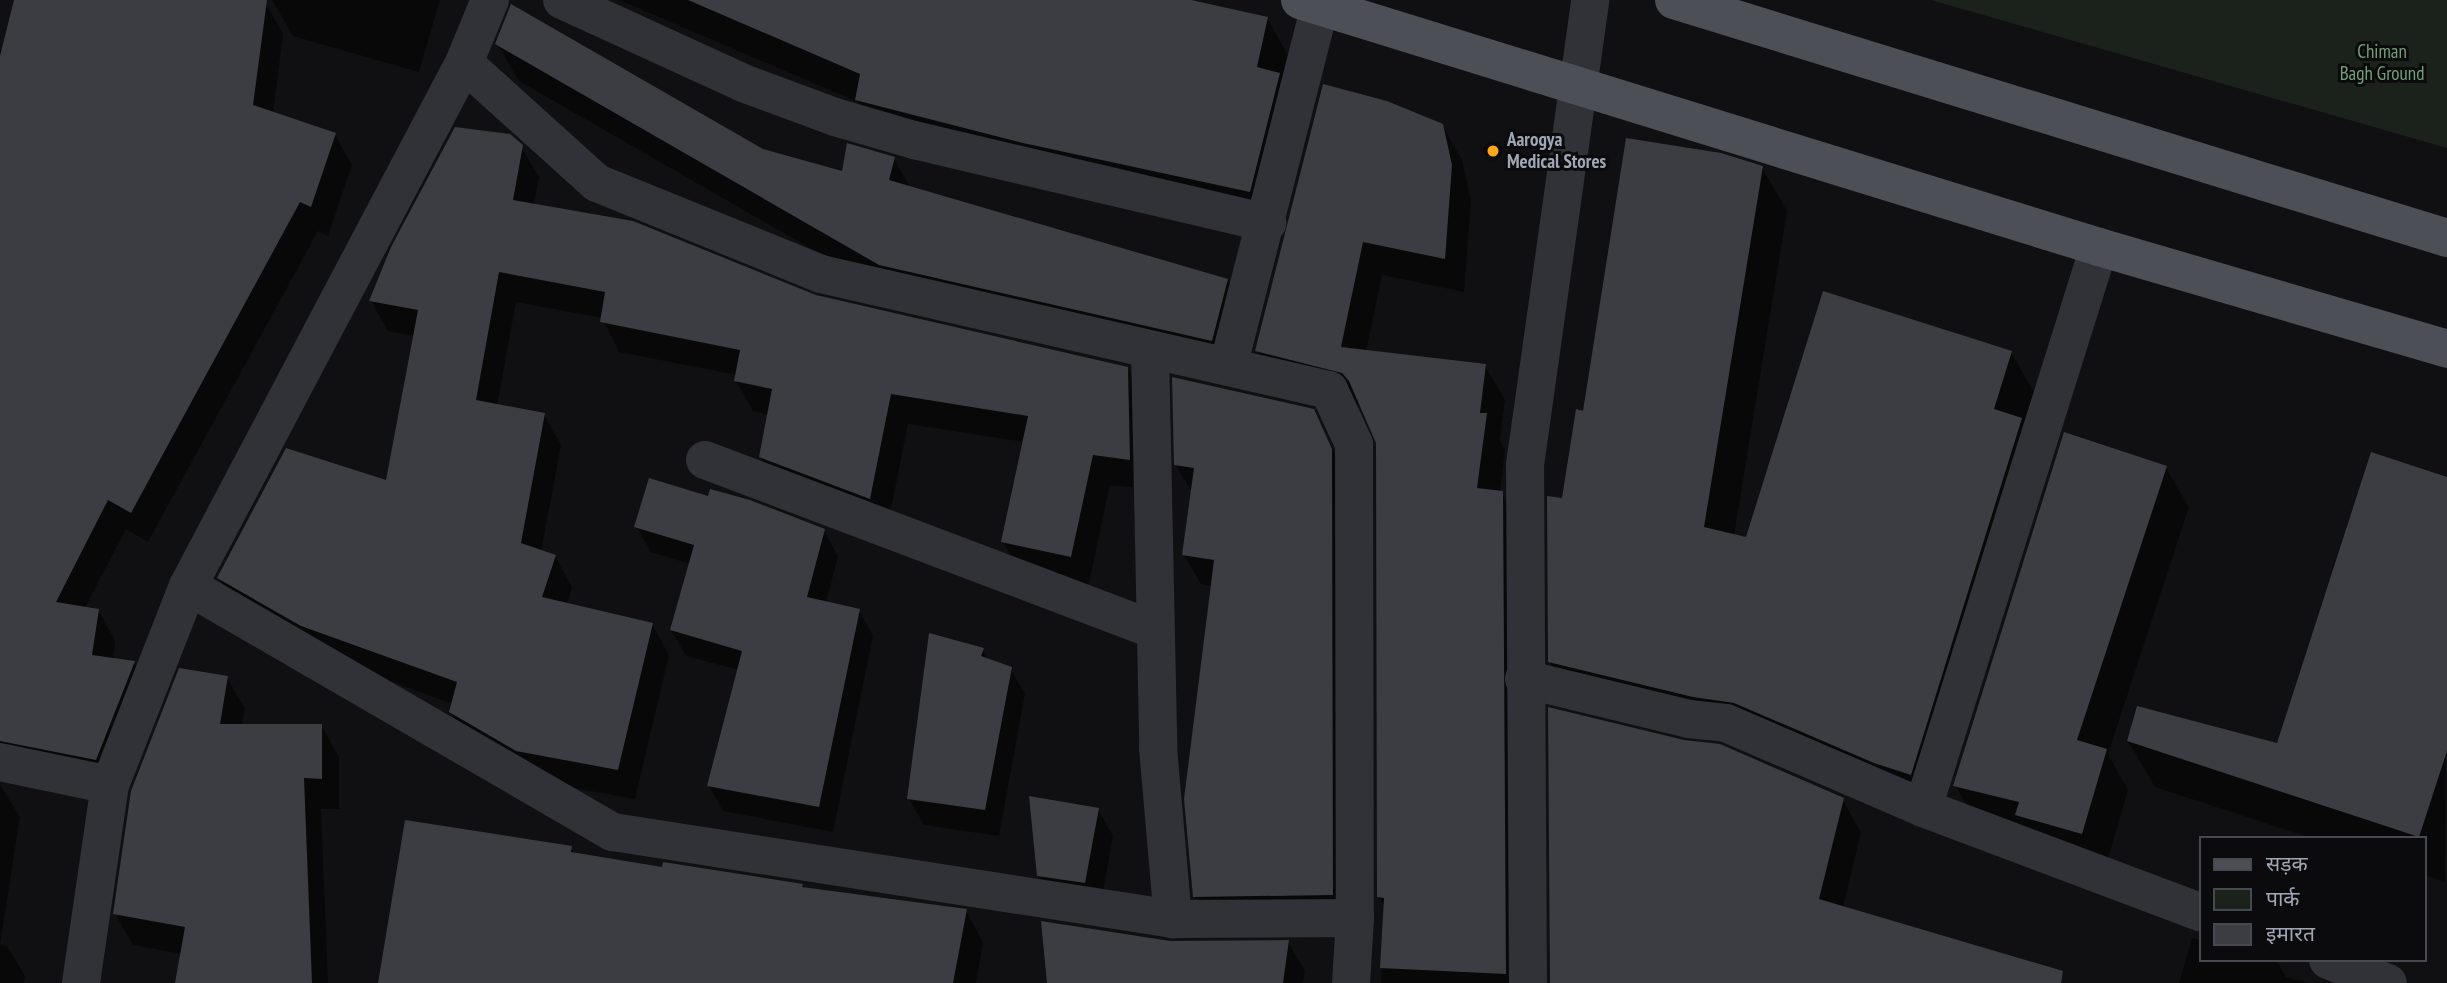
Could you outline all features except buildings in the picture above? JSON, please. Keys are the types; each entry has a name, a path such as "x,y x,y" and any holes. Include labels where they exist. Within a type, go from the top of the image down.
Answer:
{"main road":[{"path":"1674,0 2447,238"},
{"path":"1310,3 2099,247 2447,349"}],"street":[{"path":"81,983 110,785 188,586 464,63 490,0"},
{"path":"562,0 743,83 835,117 914,140 1267,223"},
{"path":"1528,983 1524,679 1525,465 1575,87 1590,0"},
{"path":"1228,367 1267,223 1310,3"},
{"path":"464,63 597,183 821,274 1329,390 1354,444 1355,918 1351,983"},
{"path":"1923,808 2099,247"},
{"path":"1150,350 1158,748 1172,919"},
{"path":"705,460 1154,630"},
{"path":"188,586 613,832 1172,919 1355,918"},
{"path":"1524,679 1689,719 1726,723 1923,808 2198,911"},
{"path":"0,761 110,785"},
{"path":"2333,962 2388,983"}],"green space":[{"name":"Chiman Bagh Ground","path":"1931,0 2447,0 2447,148"}],"place":[{"name":"Aarogya Medical Stores","path":"1493,151"}]}
